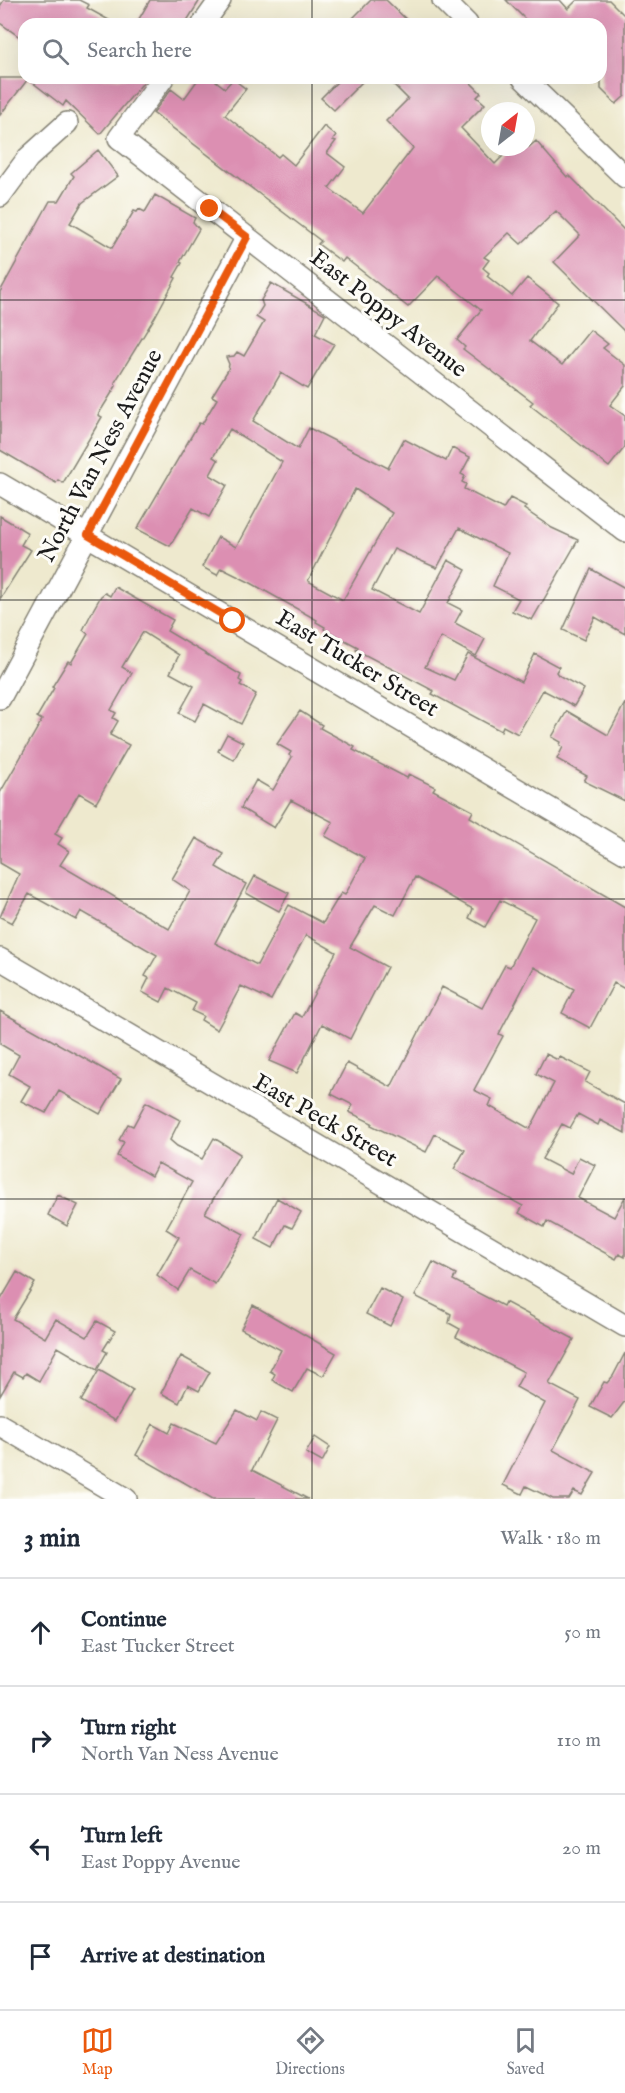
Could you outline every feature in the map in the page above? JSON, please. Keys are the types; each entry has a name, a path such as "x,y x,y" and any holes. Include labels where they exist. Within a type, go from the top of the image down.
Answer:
{"street":[{"path":"207,18 220,0"},
{"path":"443,0 461,18"},
{"name":"East Poppy Avenue","path":"159,84 119,138 625,531"},
{"path":"529,84 625,177"},
{"path":"0,196 28,158 67,123"},
{"name":"North Van Ness Avenue","path":"0,698 247,237"},
{"name":"East Tucker Street","path":"0,484 625,853"},
{"name":"East Peck Street","path":"0,959 625,1326"},
{"path":"0,1425 126,1499"}],"building":[{"path":"4,0 79,0 89,5 87,8 105,18 18,18 18,36 0,23 0,6"},
{"path":"150,0 200,0 189,18 140,18"},
{"path":"371,0 386,0 405,18 353,18"},
{"path":"506,0 560,0 568,9 577,0 609,0 625,16 625,96 616,104 601,89 601,84 607,84 607,18 524,18"},
{"path":"0,78 18,78 18,84 24,84 0,115"},
{"path":"34,84 142,84 100,134 66,101 63,106"},
{"path":"195,84 220,84 225,88 229,84 240,84 246,89 225,115 278,157 281,154 294,165 324,126 336,136 333,140 336,141 327,153 345,167 329,188 363,213 413,148 386,121 408,99 393,84 472,84 481,93 477,97 483,102 481,108 461,128 481,149 481,156 487,156 495,164 503,156 535,156 536,141 567,177 569,175 625,231 625,332 554,262 580,235 556,211 521,244 509,233 484,257 489,260 483,268 489,273 487,276 512,296 527,278 558,303 530,341 562,365 590,330 608,344 603,348 625,365 625,386 610,405 625,416 625,447 609,467 530,405 533,402 463,349 465,347 457,340 481,310 438,276 408,307 345,258 342,262 318,244 321,241 153,113 171,89 184,99"},
{"path":"335,84 360,84 334,110 321,98"},
{"path":"98,150 118,176 82,203 70,223 112,248 134,211 137,212 139,209 145,212 155,195 195,218 193,222 199,229 180,262 182,263 174,277 176,278 155,317 115,382 116,386 98,415 102,417 63,483 58,480 56,483 0,450 0,292 50,201 59,201 74,176 71,173"},
{"path":"271,283 325,314 315,334 334,344 307,389 281,373 253,421 298,449 309,428 388,468 404,439 446,461 452,448 470,457 461,474 465,476 462,482 466,484 464,489 503,509 510,498 526,506 524,509 552,528 578,540 532,620 512,611 519,599 493,586 508,553 459,528 437,568 394,549 372,590 419,614 448,560 466,570 448,603 462,610 455,623 485,639 476,656 441,637 425,667 454,680 468,654 521,682 535,654 559,667 556,672 558,675 584,689 574,706 543,690 518,734 503,726 501,731 432,694 434,691 356,650 358,647 324,629 325,627 316,622 317,620 251,583 221,568 217,575 202,567 218,537 236,547 282,462 230,429 213,457 218,460 210,475 227,485 209,517 193,508 170,546 137,529 199,423 202,424 217,399 212,396 228,370 229,364 226,357 234,356 237,352 244,356 264,322 256,317 263,306 261,300","holes":["355,489 392,513 343,600 308,581"]},
{"path":"0,516 28,533 21,545 31,550 0,599"},
{"path":"591,569 625,588 625,634 595,617 584,640 563,630"},
{"path":"115,587 173,620 167,631 241,675 240,685 256,694 241,724 204,704 195,721 179,713 194,686 170,673 179,655 143,632 122,667 132,673 111,710 116,713 113,718 118,721 110,735 129,745 96,803 79,793 55,834 62,838 58,844 69,851 60,865 169,929 190,891 172,879 196,838 224,854 216,867 246,884 215,943 257,965 289,905 323,923 341,893 345,895 365,858 325,836 333,822 291,800 274,828 241,808 256,780 273,790 292,757 289,755 291,752 277,744 300,711 322,725 320,728 355,747 353,750 407,778 409,774 435,787 433,790 473,811 470,817 625,907 625,989 614,983 590,1028 562,1013 574,989 534,967 499,1034 503,1036 474,1090 492,1099 489,1106 530,1129 554,1083 536,1074 546,1054 558,1060 560,1057 590,1072 585,1082 625,1104 625,1133 600,1120 598,1125 578,1114 570,1128 562,1124 542,1159 571,1174 579,1157 595,1165 578,1198 614,1217 625,1197 625,1257 619,1254 616,1259 547,1221 544,1227 519,1213 523,1206 454,1169 465,1150 435,1134 426,1152 349,1112 353,1105 331,1094 347,1063 391,1087 442,987 482,1008 505,965 510,967 535,918 500,900 485,927 469,918 473,909 415,877 395,915 375,905 350,947 387,967 350,1039 322,1024 297,1073 269,1061 295,1013 302,1017 336,952 306,935 271,1000 241,986 217,1030 201,1020 203,1016 192,1011 196,1003 168,988 161,1002 142,992 149,978 145,976 157,955 81,911 76,920 29,894 12,923 0,917 19,874 0,863 0,793 42,720 37,717 54,688 52,687 68,661 71,663 88,634 83,630 93,610 101,596 105,593 110,596"},
{"path":"625,703 625,801 584,781 587,776 557,759 563,747 560,745 561,742 552,737 567,711 608,735"},
{"path":"227,734 243,742 234,760 218,751"},
{"path":"255,876 289,893 279,911 246,893"},
{"path":"0,1011 121,1079 100,1114 59,1091 46,1113 21,1101 30,1086 9,1074 19,1055 0,1044"},
{"path":"146,1102 180,1120 170,1140 177,1146 202,1159 214,1138 240,1154 205,1213 244,1234 215,1284 190,1270 178,1290 157,1275 179,1237 166,1229 192,1182 158,1163 151,1176 117,1156 124,1142 119,1140 128,1124 133,1126"},
{"path":"58,1195 78,1205 67,1226 48,1215"},
{"path":"277,1198 301,1212 292,1228 285,1225 273,1248 256,1239"},
{"path":"433,1262 456,1274 453,1280 503,1306 505,1302 574,1339 549,1384 580,1400 553,1450 595,1473 582,1495 574,1491 569,1499 553,1499 526,1486 522,1494 503,1485 545,1403 516,1387 524,1372 456,1337 460,1329 449,1323 451,1314 415,1296"},
{"path":"17,1272 35,1283 13,1319 45,1338 56,1319 87,1337 97,1321 115,1331 103,1350 107,1352 97,1370 58,1347 39,1381 26,1373 23,1377 14,1372 0,1396 0,1301"},
{"path":"380,1288 403,1300 390,1326 366,1314"},
{"path":"253,1305 336,1353 323,1376 307,1368 293,1392 272,1380 275,1374 270,1371 281,1350 241,1329"},
{"path":"625,1353 625,1401 612,1418 590,1407 604,1382 607,1383 613,1376"},
{"path":"181,1356 210,1372 199,1391 188,1385 179,1403 161,1393"},
{"path":"99,1370 133,1390 115,1421 81,1401"},
{"path":"237,1410 257,1421 261,1412 277,1420 252,1470 308,1499 213,1499 136,1455 153,1424 169,1433 174,1423 216,1443"},
{"path":"315,1437 330,1447 322,1462 306,1453"}],"route":[{"path":"210,209 247,237 88,535 233,621"}]}
